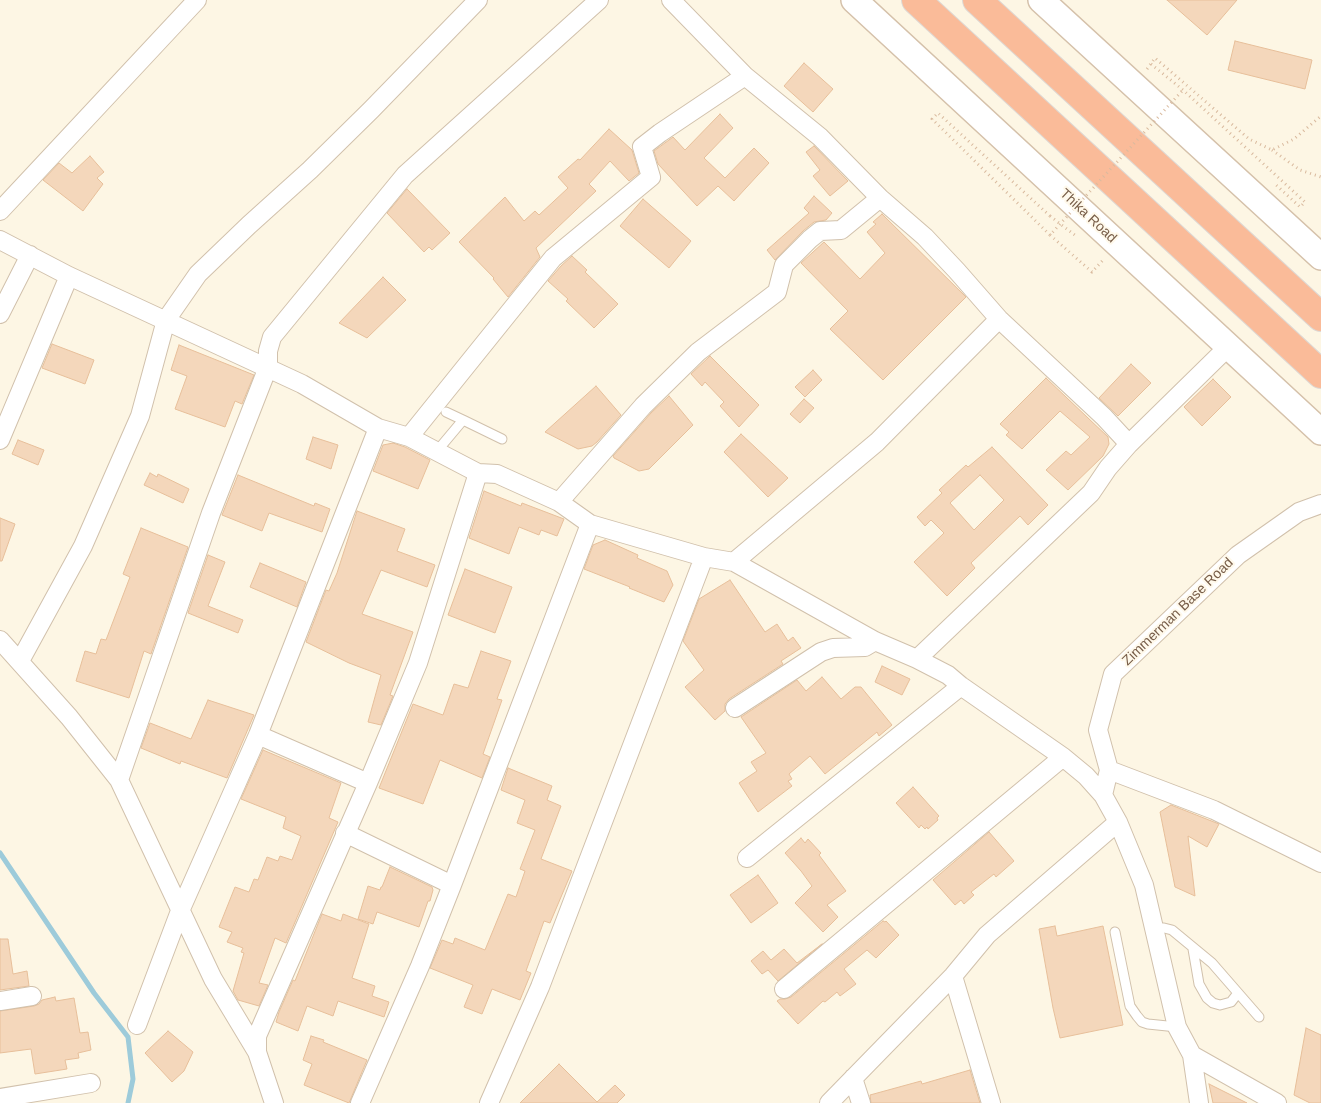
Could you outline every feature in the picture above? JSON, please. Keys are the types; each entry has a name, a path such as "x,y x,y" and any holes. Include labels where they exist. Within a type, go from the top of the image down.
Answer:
{"highway":[{"path":"916,0 1321,374"},
{"path":"977,0 1321,318"}],"main road":[{"name":"Thika Road","path":"854,0 1321,432"},
{"path":"1041,0 1321,255"}],"street":[{"path":"0,211 197,0"},
{"path":"20,661 83,546 140,416 166,320 198,274 337,143 478,0"},
{"path":"119,780 211,513 268,367 268,351 272,336 406,175 599,0"},
{"path":"671,0 745,76 820,136 880,198 924,237 1000,319 1104,417 1129,444"},
{"path":"410,437 554,258 651,177 642,147 745,76"},
{"path":"559,502 643,406 698,352 778,292 784,265 810,239 820,230 841,230 880,198"},
{"path":"0,240 69,276 268,367 302,384 378,428 410,437 478,472 497,474 559,502 590,524 704,556 734,562 875,640 948,675 1063,757 1086,776 1103,794 1118,822 1144,885 1177,1027 1192,1056 1199,1103"},
{"path":"0,314 30,255"},
{"path":"0,440 69,276"},
{"path":"734,562 877,442 1000,319"},
{"path":"917,659 1091,494 1108,468 1129,444 1228,346"},
{"path":"137,1025 180,911 258,735 378,428"},
{"path":"257,1052 258,1036 418,663 478,472"},
{"name":"Zimmerman Base Road","path":"1103,794 1109,770 1098,730 1113,674 1238,555 1299,512 1321,504"},
{"path":"360,1103 420,966 590,524"},
{"path":"489,1103 540,988 704,556"},
{"path":"0,640 69,717 119,780 213,979 257,1052 274,1103"},
{"path":"736,708 821,652 833,648 865,648 875,640"},
{"path":"747,858 961,686"},
{"path":"258,735 368,783"},
{"path":"784,989 1063,757"},
{"path":"1109,770 1214,810 1321,863"},
{"path":"829,1103 953,976 987,934 1118,822"},
{"path":"345,833 452,885"},
{"path":"953,976 992,1103"},
{"path":"0,1001 32,996"},
{"path":"1192,1056 1278,1103"},
{"path":"853,1078 861,1103"},
{"path":"0,1098 91,1083"}],"lane":[{"path":"446,412 502,439"},
{"path":"437,451 463,420"},
{"path":"1154,928 1172,930 1212,963 1259,1017"},
{"path":"1115,932 1130,1006 1136,1016 1148,1024 1177,1027"},
{"path":"1193,949 1199,984 1207,998 1213,1003 1220,1005 1231,1002 1238,993"}],"path":[{"path":"1155,58 1249,139 1272,150 1300,170 1321,177"},
{"path":"1151,64 1183,90 1305,202 1300,207 1272,181"},
{"path":"1050,235 1183,90"},
{"path":"1080,239 1050,216 938,113 932,119 1050,235 1092,272 1104,259 1098,254"},
{"path":"1272,150 1294,139 1321,116"}],"building":[{"path":"1167,0 1237,0 1207,35"},
{"path":"1235,41 1312,60 1305,89 1228,70"},
{"path":"804,63 833,89 813,112 784,86"},
{"path":"720,114 733,128 704,158 725,178 754,148 769,163 734,201 718,186 697,206 658,164 654,151 673,137 685,150"},
{"path":"609,129 632,150 639,173 629,181 610,161 589,184 596,191 536,248 540,257 508,297 494,278 459,242 505,197 524,221 535,211 539,215 568,188 558,177 578,159 580,160"},
{"path":"814,146 848,181 830,196 813,176 820,170 806,152"},
{"path":"90,156 104,172 97,178 103,184 83,211 43,180 59,163 72,173"},
{"path":"407,189 450,233 432,250 429,247 424,252 387,213"},
{"path":"814,196 832,213 826,220 814,222 803,231 775,260 767,250 809,213 804,208"},
{"path":"643,199 691,241 669,268 620,226"},
{"path":"882,214 966,297 883,380 830,329 848,311 801,263 824,242 860,279 885,253 867,232 876,224 873,222"},
{"path":"572,256 587,270 585,272 618,304 594,328 566,301 568,299 548,281"},
{"path":"383,277 406,300 367,338 339,323"},
{"path":"52,344 94,360 85,384 42,368"},
{"path":"179,345 254,375 242,404 235,401 225,427 175,409 187,376 171,370"},
{"path":"710,356 759,405 739,427 720,406 724,402 705,382 702,386 691,374"},
{"path":"1131,364 1151,383 1118,416 1099,398"},
{"path":"813,370 822,380 805,397 795,387"},
{"path":"1046,378 1108,437 1109,444 1103,456 1068,490 1046,470 1066,451 1071,455 1090,437 1060,411 1022,449 1006,435 1009,432 1000,424"},
{"path":"1213,379 1231,397 1202,426 1184,407"},
{"path":"596,386 621,415 597,442 592,446 578,449 545,432"},
{"path":"669,396 693,425 649,469 639,471 614,458 613,456 651,413"},
{"path":"804,399 814,408 800,423 790,414"},
{"path":"741,434 788,478 768,497 724,452"},
{"path":"313,437 338,445 331,469 306,459"},
{"path":"18,440 44,450 38,465 12,454"},
{"path":"393,443 430,460 418,489 373,471 383,445"},
{"path":"992,447 1048,505 1028,525 1020,516 971,563 975,568 947,596 914,562 944,533 931,520 925,526 917,517 942,493 939,490 966,465 968,467","holes":["980,475 1004,500 974,530 950,503"]},
{"path":"150,473 157,477 158,474 189,489 183,503 144,485"},
{"path":"238,475 314,506 315,503 330,509 322,532 269,513 262,531 222,515"},
{"path":"484,491 521,506 522,503 564,519 557,536 541,530 539,535 519,527 509,554 469,538"},
{"path":"357,511 405,529 397,551 435,565 427,587 381,570 362,614 413,632 390,695 393,696 381,725 368,722 381,675 349,663 306,642 326,590 329,591 337,573"},
{"path":"0,518 15,524 2,561 0,561"},
{"path":"141,528 188,547 151,654 144,651 129,698 76,681 85,651 96,654 101,639 106,640 130,577 123,574"},
{"path":"605,540 638,555 637,558 667,571 673,585 664,602 584,569 593,545"},
{"path":"208,555 225,562 208,606 243,620 238,633 188,613"},
{"path":"260,563 306,582 297,607 250,587"},
{"path":"465,569 512,587 495,633 448,615"},
{"path":"730,580 765,632 777,624 788,641 793,637 801,648 781,661 783,664 729,699 725,704 725,711 715,720 685,687 704,670 683,641 699,599"},
{"path":"481,651 511,661 497,699 502,700 483,754 490,757 482,778 440,760 423,804 379,788 413,704 443,715 454,684 468,688"},
{"path":"882,666 910,679 902,695 875,682"},
{"path":"822,677 841,699 855,687 861,687 892,725 879,736 877,732 825,774 810,756 789,774 792,779 788,781 792,786 758,812 739,783 757,771 751,762 766,753 741,717 797,680 806,691"},
{"path":"208,700 254,715 227,778 181,761 180,764 141,748 150,723 191,739"},
{"path":"263,750 341,783 329,818 338,822 286,943 275,938 259,983 268,985 259,1006 238,1000 233,991 244,953 241,952 243,948 227,942 232,932 219,927 235,887 249,892 254,879 258,880 267,857 278,861 280,856 292,860 301,836 283,828 286,817 241,799"},
{"path":"508,768 552,786 547,800 561,806 541,859 572,871 550,923 544,921 526,971 531,973 520,1000 492,989 482,1014 464,1007 473,985 430,968 442,940 453,944 455,938 485,950 508,894 516,897 525,871 520,869 535,830 517,823 525,800 501,790"},
{"path":"913,787 939,816 938,820 928,829 921,825 919,828 896,803"},
{"path":"1171,805 1219,824 1207,847 1188,836 1195,896 1175,887 1160,812"},
{"path":"989,832 1014,861 996,877 994,874 971,892 974,895 964,904 961,900 955,905 933,880"},
{"path":"801,838 805,843 808,839 821,853 819,855 846,891 827,905 838,917 823,932 795,903 812,886 785,853"},
{"path":"390,867 432,887 430,901 428,901 419,927 377,912 373,924 358,919 368,886 380,890"},
{"path":"758,875 778,903 751,923 730,895"},
{"path":"322,914 341,921 343,914 369,924 352,978 375,986 372,996 389,1002 384,1017 338,1001 333,1016 307,1006 298,1031 276,1022"},
{"path":"883,921 886,921 899,935 876,958 867,950 844,969 856,984 840,996 837,992 825,1002 823,1001 798,1024 777,1001 791,997"},
{"path":"1055,926 1057,936 1103,926 1123,1025 1060,1038 1039,929"},
{"path":"0,939 8,939 13,974 27,971 29,986 0,990"},
{"path":"822,944 778,981 768,970 762,974 751,961 763,951 771,960 784,949 797,963"},
{"path":"55,997 56,1001 74,998 80,1033 88,1032 91,1050 78,1053 79,1058 65,1060 67,1069 35,1074 31,1049 0,1053 0,1011 34,1006 42,1000"},
{"path":"1306,1028 1321,1035 1321,1103 1310,1103 1294,1095"},
{"path":"168,1031 193,1052 184,1071 172,1082 145,1053"},
{"path":"311,1036 367,1060 349,1103 304,1085 312,1064 303,1060"},
{"path":"559,1064 597,1102 615,1085 625,1095 617,1103 520,1103"},
{"path":"970,1070 980,1103 871,1103 870,1095 921,1081 922,1084"},
{"path":"1209,1084 1247,1103 1213,1103"}],"waterway":[{"path":"0,853 94,993 128,1037 133,1079 128,1103"}]}
